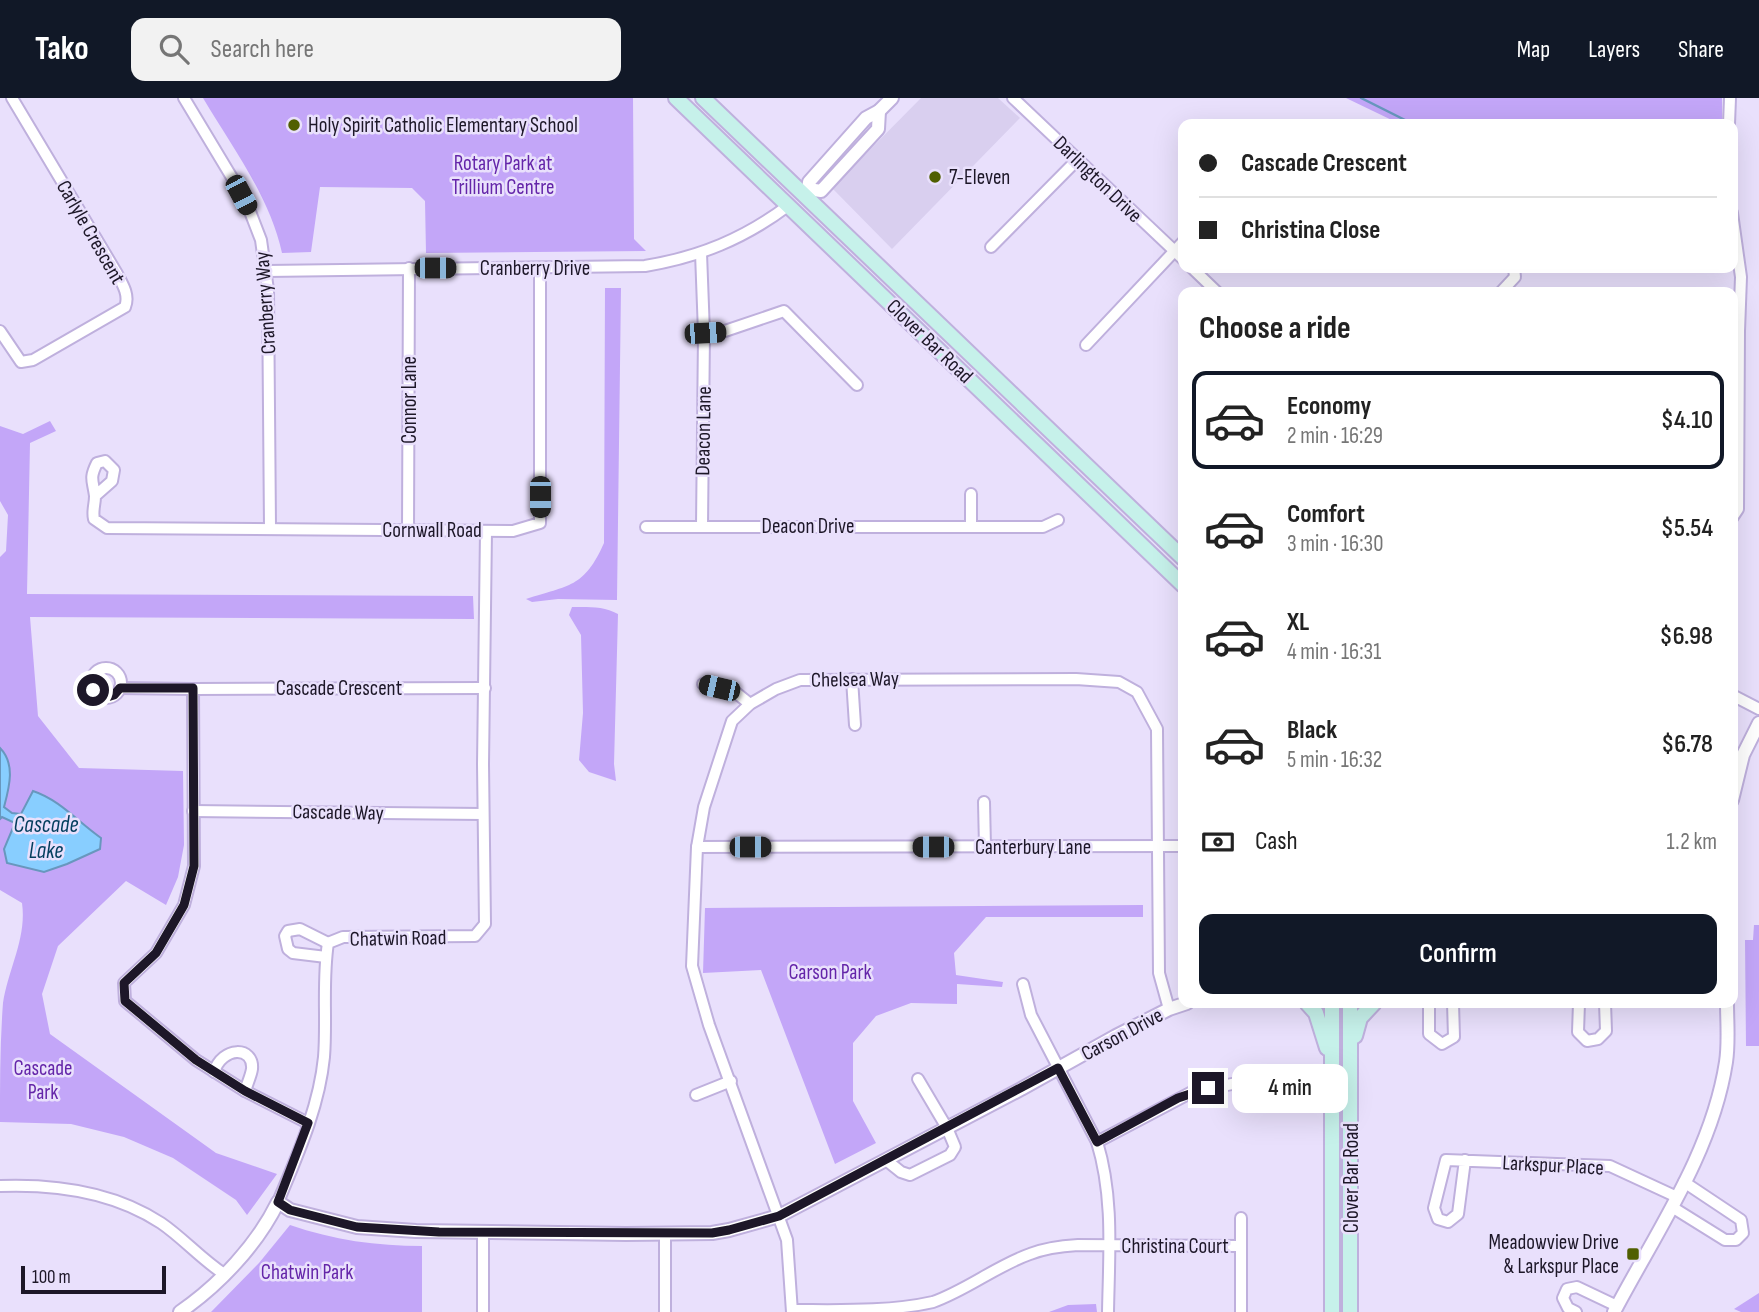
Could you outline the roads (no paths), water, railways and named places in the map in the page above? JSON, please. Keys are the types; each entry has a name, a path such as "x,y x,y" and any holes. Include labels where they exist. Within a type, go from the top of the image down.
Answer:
{"main road":[{"name":"Clover Bar Road","path":"676,98 1178,580"},
{"name":"Clover Bar Road","path":"703,98 805,192 1178,553"},
{"path":"1312,1008 1316,1013 1332,1062"},
{"name":"Clover Bar Road","path":"1332,1008 1332,1312"},
{"name":"Clover Bar Road","path":"1350,1008 1350,1312"},
{"path":"1351,1047 1360,1017 1369,1008"}],"street":[{"name":"Carlyle Crescent","path":"0,331 21,362 33,360 125,307 127,301 116,272 12,98"},
{"name":"Cranberry Way","path":"184,98 249,209 261,240 267,271 270,527"},
{"path":"789,205 805,192 821,191 878,130 879,111 892,98"},
{"name":"Darlington Drive","path":"1013,98 1178,255"},
{"path":"1729,119 1730,98"},
{"path":"991,247 1078,159"},
{"name":"Cranberry Drive","path":"267,271 645,266 685,259 729,242 789,205"},
{"path":"1086,345 1178,247"},
{"name":"Deacon Lane","path":"701,253 705,333 702,526"},
{"path":"1738,256 1741,277 1738,304"},
{"name":"Connor Lane","path":"408,531 409,268"},
{"name":"Cornwall Road","path":"95,496 92,513 94,519 107,527 513,531 540,523 540,268"},
{"path":"1197,273 1212,287"},
{"path":"1506,287 1515,277 1515,273"},
{"path":"705,333 722,332 784,311 857,385"},
{"path":"971,494 971,526"},
{"name":"Deacon Drive","path":"646,527 1043,527 1058,520"},
{"name":"Chatwin Road","path":"180,1312 224,1274 255,1239 278,1202 320,1084 324,1057 328,943 343,937 475,936 485,925 483,814 486,531"},
{"path":"852,679 855,724"},
{"name":"Chelsea Way","path":"792,1311 787,1240 709,1025 692,966 697,847 704,807 732,720 750,704 776,689 800,680 1076,679 1119,682 1137,692 1157,729 1159,973 1169,1009"},
{"path":"703,684 735,692 750,704"},
{"name":"Cascade Crescent","path":"120,688 485,688"},
{"path":"193,688 194,866 184,905 156,953 124,983 125,1001 169,1039 214,1072 308,1123"},
{"path":"1738,698 1759,709"},
{"path":"1738,775 1743,755 1759,723"},
{"path":"984,802 985,847"},
{"name":"Cascade Way","path":"193,811 483,814"},
{"name":"Canterbury Lane","path":"697,847 1178,846"},
{"path":"326,957 293,953 288,949 285,936 288,931 300,929 328,943"},
{"path":"1023,984 1031,1015 1097,1142 1107,1183 1108,1312"},
{"name":"Carson Drive","path":"278,1202 290,1210 357,1227 439,1232 665,1233 729,1230 779,1216 1178,1006"},
{"path":"1429,1008 1429,1034 1442,1044 1454,1037 1454,1008"},
{"path":"1578,1008 1578,1032 1587,1041 1598,1039 1606,1031 1605,1008"},
{"path":"1576,1312 1568,1308 1563,1298 1567,1289 1572,1287 1577,1287 1615,1309 1684,1182 1711,1125 1726,1061 1727,1008"},
{"path":"214,1072 221,1057 231,1051 243,1053 251,1062 252,1068 245,1091"},
{"path":"886,1160 906,1175 913,1174 953,1151 954,1143 947,1128 918,1079"},
{"path":"696,1095 731,1081"},
{"path":"1097,1142 1192,1092 1242,1082"},
{"path":"1446,1160 1465,1160 1458,1214 1448,1222 1438,1219 1434,1208 1446,1160"},
{"name":"Larkspur Place","path":"1465,1160 1610,1166 1674,1202 1725,1240 1736,1240 1743,1233 1741,1220 1684,1182"},
{"path":"0,1186 37,1185 89,1193 141,1211 163,1224 206,1262 224,1274"},
{"name":"Christina Court","path":"1241,1218 1241,1312"},
{"path":"483,1232 483,1312"},
{"path":"665,1233 665,1312"},
{"name":"Christina Court","path":"792,1311 916,1309 1038,1251 1078,1245 1241,1246"}],"water":[{"name":"Cascade Lake","path":"0,748 10,769 4,807 12,813 21,814 33,791 43,795 101,838 100,849 44,872 7,863 4,849 15,823 2,817 0,819"}],"waterway":[{"path":"1361,98 1403,119"}],"place":[{"name":"Holy Spirit Catholic Elementary School","path":"294,125"},
{"name":"7-Eleven","path":"935,177"},
{"name":"Meadowview Drive & Larkspur Place","path":"1633,1254"}],"park label":[{"name":"Rotary Park at Trillium Centre","path":"503,175"},
{"name":"Carson Park","path":"830,972"},
{"name":"Cascade Park","path":"43,1080"},
{"name":"Chatwin Park","path":"307,1272"}]}
